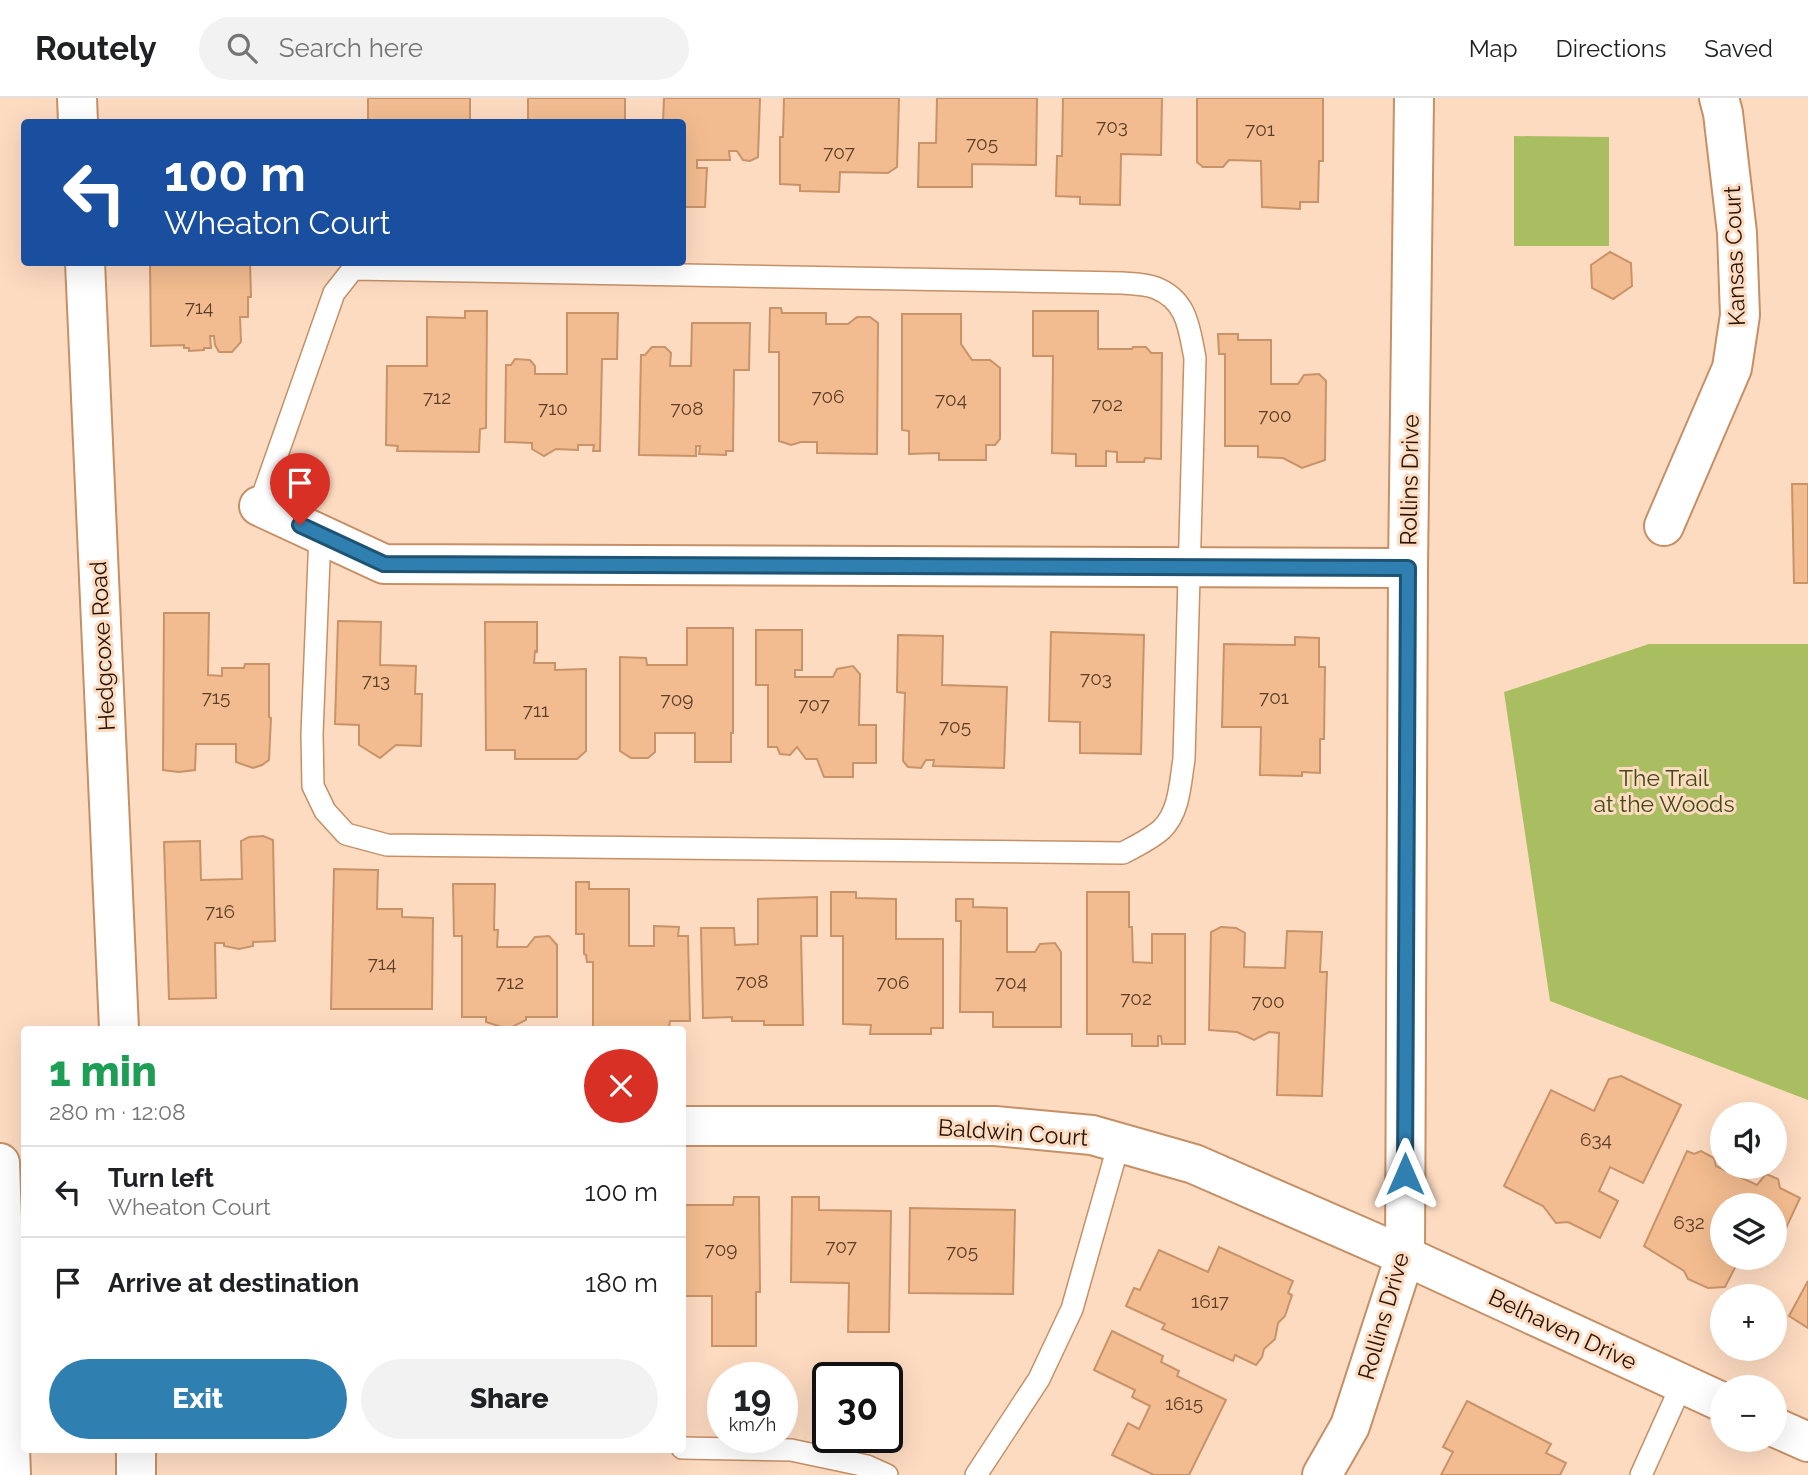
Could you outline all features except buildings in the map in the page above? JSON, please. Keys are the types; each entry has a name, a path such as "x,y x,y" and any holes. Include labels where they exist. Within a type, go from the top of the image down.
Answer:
{"street":[{"path":"77,98 78,119"},
{"name":"Rollins Drive","path":"1322,1475 1350,1426 1405,1256 1408,568 1414,98"},
{"name":"Kansas Court","path":"1664,526 1732,368 1740,315 1737,233 1724,113 1719,98"},
{"name":"Hedgcoxe Road","path":"85,266 119,1026"},
{"path":"260,506 384,564 1408,568"},
{"name":"Baldwin Court","path":"686,1126 995,1126 1092,1135 1194,1164 1405,1256"},
{"path":"0,1163 10,1341 11,1475"},
{"name":"Belhaven Drive","path":"1405,1256 1710,1397"},
{"path":"1787,1433 1808,1442"},
{"path":"135,1453 136,1475"}],"lane":[{"path":"260,506 334,293 353,269 1122,283 1155,288 1178,302 1186,317 1195,358 1184,759 1178,802 1163,828 1123,853 387,845 346,834 325,810 313,786 312,734 320,534"},
{"path":"976,1475 1039,1379 1072,1309 1119,1143"},
{"path":"1641,1475 1682,1384"},
{"path":"686,1448 791,1450 867,1466 887,1475"}],"green space":[{"path":"1514,136 1609,137 1609,246 1514,246"},
{"name":"The Trail at the Woods","path":"1649,644 1808,644 1808,1100 1550,1001 1504,692"}],"route":[{"path":"300,525 384,564 1408,568 1405,1174"}]}
